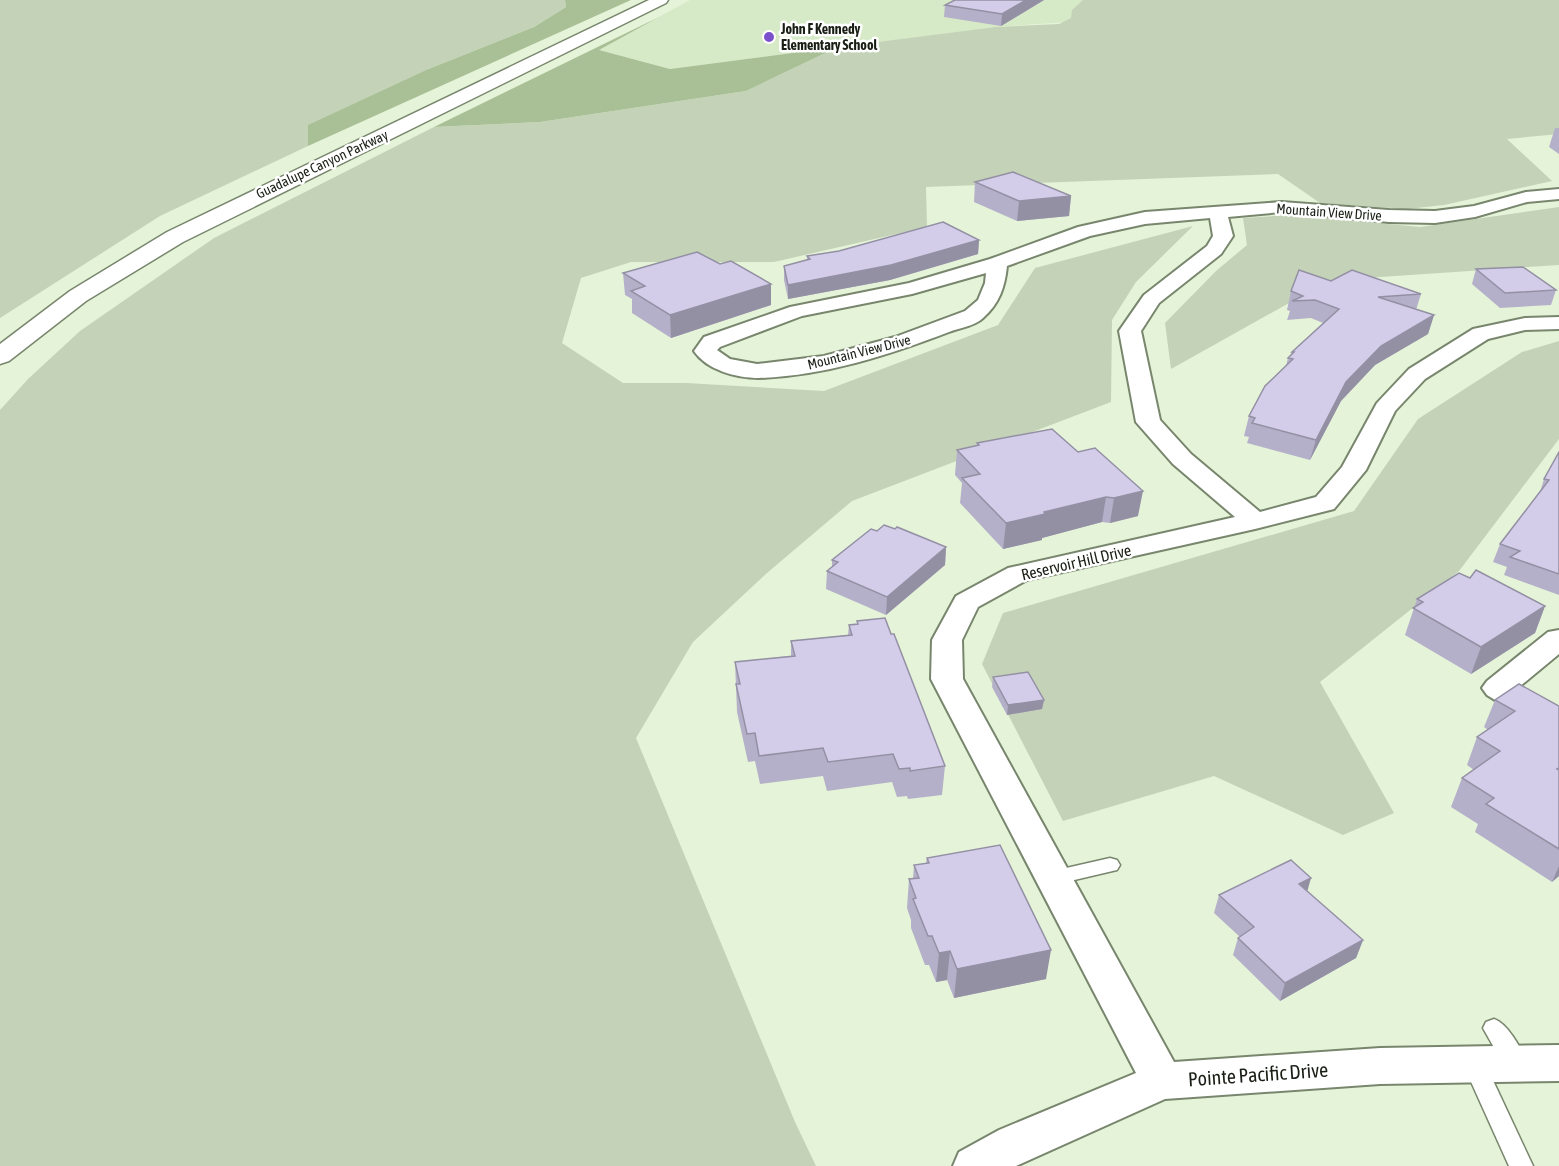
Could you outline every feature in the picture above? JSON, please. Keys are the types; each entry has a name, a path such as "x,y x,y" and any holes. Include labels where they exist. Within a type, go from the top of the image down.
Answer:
{"main road":[{"name":"Guadalupe Canyon Parkway","path":"0,356 78,296 126,264 183,232 661,0"}],"street":[{"name":"Mountain View Drive","path":"997,263 995,283 987,302 973,316 903,342 825,363 757,371 723,365 705,351 712,342 797,311 912,288 997,263 1085,231 1145,218 1282,207 1389,216 1435,217 1475,211 1526,197 1559,194"},
{"path":"1218,211 1222,236 1214,250 1151,299 1130,332 1148,422 1182,459 1255,521"},
{"name":"Reservoir Hill Drive","path":"1162,1081 947,679 947,640 966,602 1018,574 1325,503 1353,470 1385,408 1417,374 1481,334 1525,324 1559,323"},
{"path":"1559,639 1498,688 1559,725"},
{"name":"Pointe Pacific Drive","path":"975,1166 1014,1144 1162,1081 1380,1066 1559,1063"}],"lane":[{"path":"1053,878 1110,865"},
{"path":"1494,1028 1518,1064"},
{"path":"1474,1064 1521,1166"}],"shaded area":[{"path":"0,0 565,0 566,7 534,27 426,70 309,125 308,146 160,216 0,318"},
{"path":"565,0 631,0 308,146 308,125 426,70 534,27 566,7"},
{"name":"John F Kennedy Elementary School","path":"690,0 1112,0 1082,21 995,27 670,69 598,50"},
{"path":"1083,0 1559,0 1559,134 1507,139 1552,181 1444,205 1407,209 1320,203 1278,174 926,187 927,227 774,262 631,262 581,278 562,343 623,383 686,383 824,391 998,325 1035,268 1193,226 1136,282 1112,320 1111,402 852,501 767,573 693,642 636,738 795,1122 816,1166 0,1166 0,410 28,379 80,331 214,238 434,127 540,122 746,91 838,47 995,27 1059,24 1071,18 1072,10"},
{"path":"659,17 599,50 670,69 838,47 746,91 540,122 434,127"},
{"path":"1559,207 1559,265 1380,277 1323,284 1171,369 1165,323 1216,271 1247,245 1243,218 1291,215 1420,227"},
{"path":"1559,341 1559,439 1459,571 1320,682 1394,813 1343,835 1214,776 1063,821 982,664 1003,613 1354,511 1418,419 1522,352"}],"building":[{"path":"955,0 1026,0 1002,14 945,5"},
{"path":"1013,172 1071,196 1019,201 975,182"},
{"path":"943,222 979,240 891,265 788,285 784,266 810,259 807,256 839,251"},
{"path":"697,252 720,264 731,261 771,284 670,315 631,291 645,286 623,273"},
{"path":"1523,267 1556,290 1505,293 1476,269"},
{"path":"1299,270 1331,281 1352,270 1421,294 1378,297 1434,315 1381,346 1346,382 1316,440 1252,423 1255,418 1249,416 1265,386 1293,359 1288,358 1294,352 1292,352 1339,309 1315,300 1292,301 1303,296 1291,291"},
{"path":"1052,429 1078,452 1095,448 1143,491 1114,498 1106,497 1006,523 962,478 980,474 957,450 979,445 977,443"},
{"path":"1559,452 1559,574 1510,557 1520,551 1500,544 1549,480 1544,479"},
{"path":"884,525 895,529 897,527 946,547 887,597 827,571 838,562 832,560 871,529 877,531"},
{"path":"1476,570 1545,606 1481,647 1413,608 1423,602 1417,599 1459,573 1470,578"},
{"path":"885,618 891,634 894,634 945,766 910,771 910,768 899,769 893,754 828,762 823,748 759,756 755,733 747,734 736,684 740,684 735,662 795,656 791,641 852,635 849,625 858,624 857,621"},
{"path":"1028,672 1044,700 1008,705 993,677"},
{"path":"1519,684 1559,706 1559,768 1557,769 1559,770 1559,849 1486,804 1494,798 1462,778 1500,751 1477,737 1515,711 1495,700"},
{"path":"1000,845 1051,950 957,969 950,951 939,953 932,936 928,936 913,899 916,898 909,879 919,878 914,865 929,863 927,858"},
{"path":"1291,860 1311,878 1299,884 1363,940 1285,983 1238,938 1254,927 1219,895"}],"place":[{"name":"John F Kennedy Elementary School","path":"769,37"}]}
